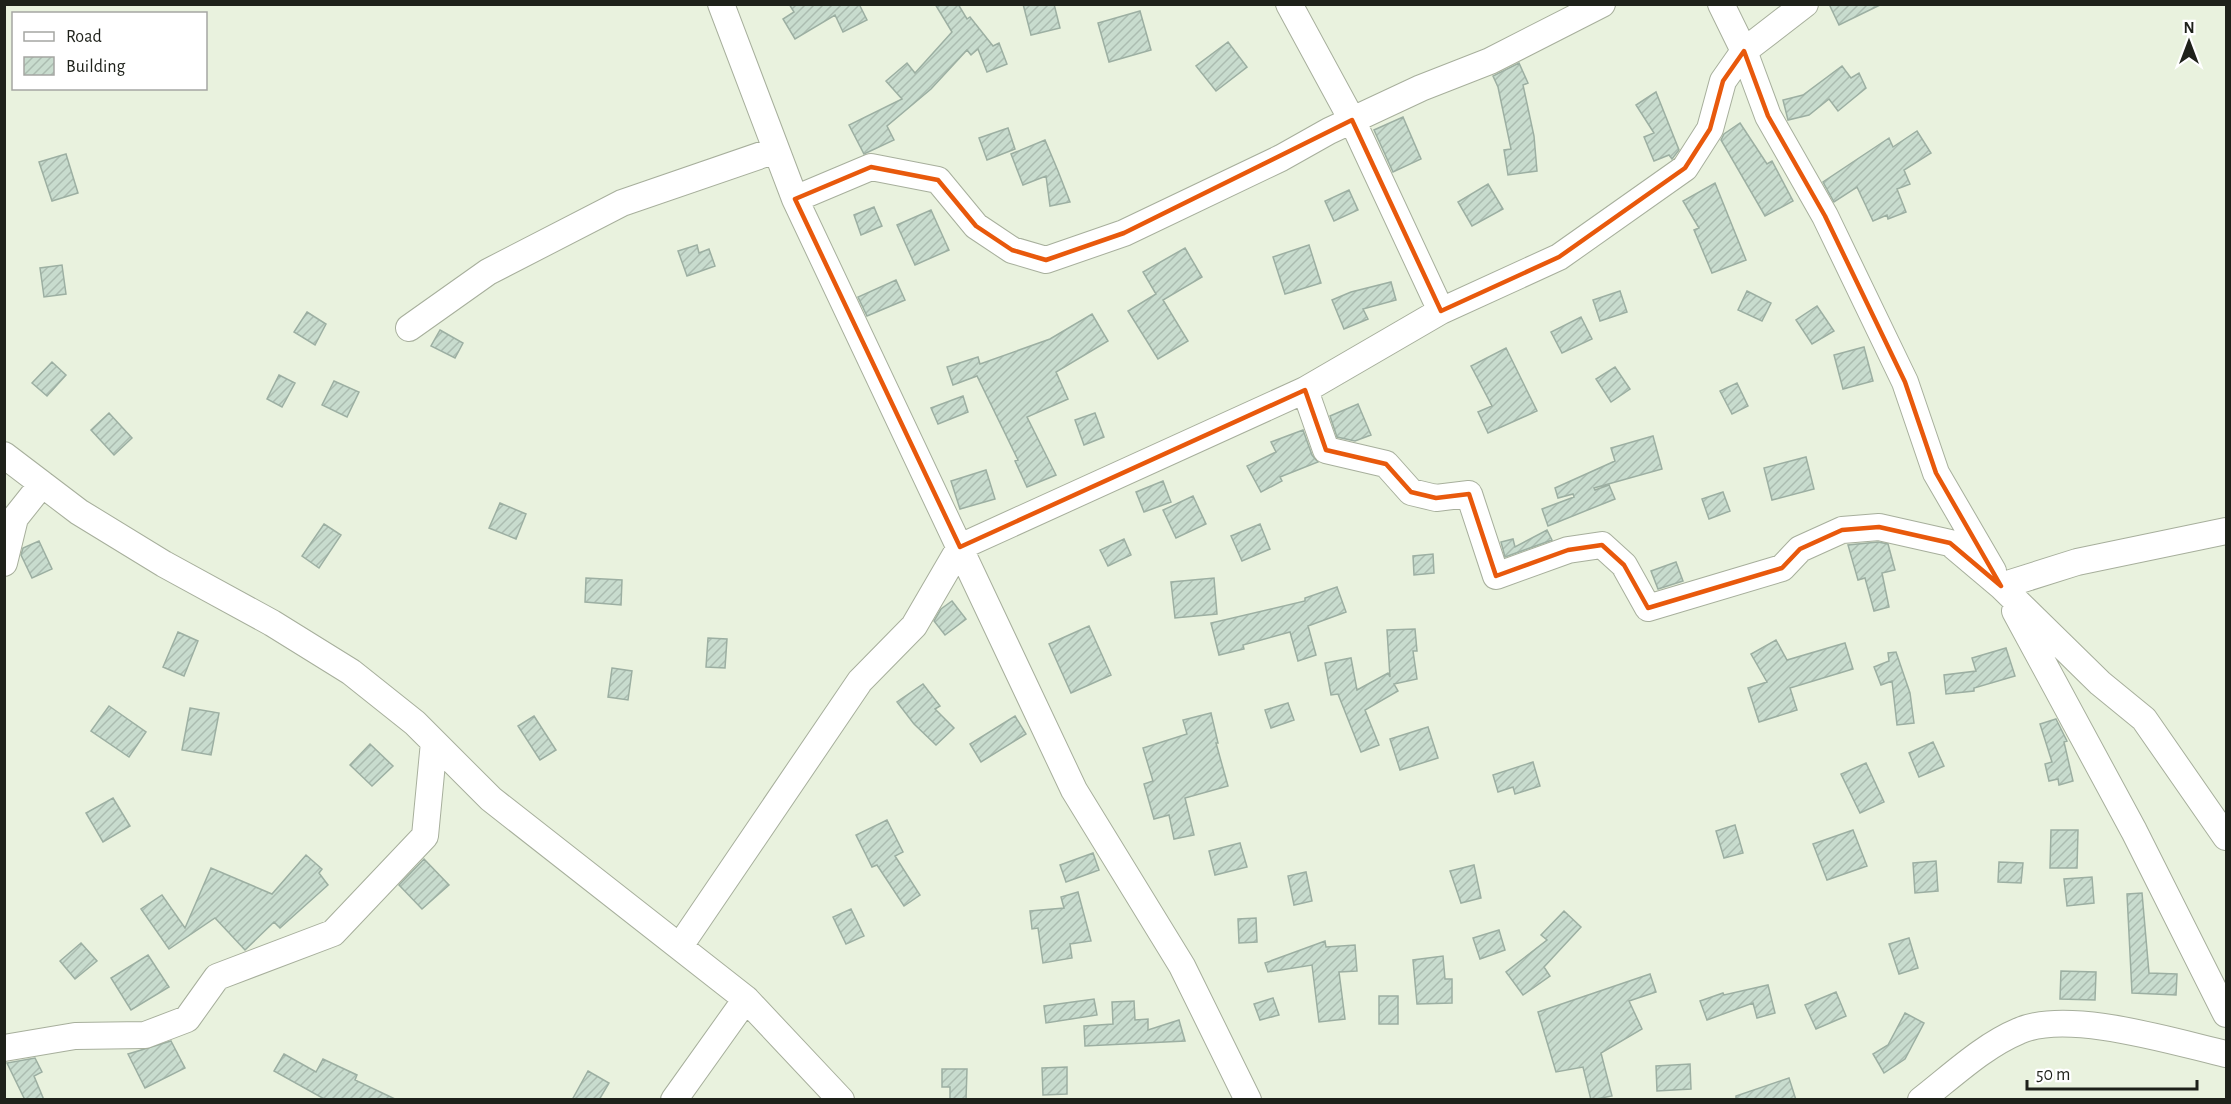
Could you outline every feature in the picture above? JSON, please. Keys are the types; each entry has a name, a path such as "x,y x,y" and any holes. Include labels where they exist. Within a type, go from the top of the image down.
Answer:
{"street":[{"path":"722,4 795,199 1074,790 1182,966 1248,1100"},
{"path":"1289,4 1352,120 1442,311"},
{"path":"795,199 871,167 938,180 976,226 1012,250 1046,260 1134,228 1281,159 1352,120 1421,88 1490,61 1602,4"},
{"path":"1721,4 1744,51 1767,116 1825,216 1905,382 1936,473 2001,586 2134,831 2226,1014"},
{"path":"680,946 860,681 914,626 960,547 1305,390 1442,311 1559,257 1685,168 1710,129 1723,81 1744,51 1805,4"},
{"path":"409,328 488,272 622,203 776,150"},
{"path":"1305,390 1326,450 1386,464 1411,492 1436,498 1469,494 1496,576 1568,550 1602,545 1624,565 1648,608 1782,568 1800,549 1842,530 1879,527 1950,543 2001,586 2100,683 2144,719 2226,837"},
{"path":"4,455 79,512 164,564 272,623 351,672 415,723 491,800 746,999 841,1100"},
{"path":"4,563 15,518 42,484"},
{"path":"2001,586 2077,562 2226,531"},
{"path":"4,1048 75,1036 145,1035 187,1019 217,977 333,933 425,836 434,742"},
{"path":"674,1100 746,999"},
{"path":"1921,1100 1995,1043 2021,1029 2056,1023 2115,1029 2226,1054"}],"highlighted area":[{"path":"1744,51 1768,116 1825,216 1905,382 1936,473 2001,586 1950,543 1879,527 1842,530 1800,549 1782,568 1648,608 1624,565 1602,545 1568,550 1496,576 1469,494 1436,498 1411,492 1386,464 1326,450 1305,390 960,547 795,199 871,167 938,180 976,226 1012,250 1046,260 1124,233 1352,120 1441,311 1559,257 1685,168 1710,129 1723,81"}],"building":[{"path":"789,4 859,4 867,20 843,32 835,15 795,39 783,19 794,12"},
{"path":"935,4 958,4 967,19 970,17 993,46 999,43 1007,64 987,72 978,49 971,55 967,50 931,89 887,126 894,140 864,154 849,125 902,99 886,81 907,63 915,73 952,32"},
{"path":"1023,4 1054,4 1060,28 1031,35"},
{"path":"1829,4 1882,4 1839,25"},
{"path":"1140,11 1151,50 1109,62 1098,23"},
{"path":"1228,42 1247,67 1216,91 1196,66"},
{"path":"1519,63 1528,83 1523,85 1534,136 1537,171 1508,175 1504,150 1511,149 1498,87 1493,76"},
{"path":"1842,66 1851,78 1859,73 1866,88 1838,111 1829,99 1809,115 1788,120 1783,100 1803,95"},
{"path":"1656,92 1679,150 1672,159 1669,155 1654,161 1644,137 1654,133 1636,105"},
{"path":"1403,117 1421,159 1393,172 1374,130"},
{"path":"1740,123 1767,164 1772,161 1793,201 1765,216 1721,140 1724,134"},
{"path":"1008,128 1015,149 987,160 979,138"},
{"path":"1917,131 1931,153 1904,170 1910,184 1897,189 1906,212 1888,219 1887,215 1873,221 1857,187 1834,202 1823,182 1889,138 1893,147"},
{"path":"1045,140 1070,202 1050,206 1046,176 1023,185 1011,154"},
{"path":"66,154 78,193 52,201 39,162"},
{"path":"1715,183 1746,260 1712,273 1694,230 1699,228 1683,201"},
{"path":"1488,184 1503,209 1472,226 1458,202"},
{"path":"1349,190 1358,210 1334,221 1325,201"},
{"path":"874,207 882,226 861,235 854,215"},
{"path":"931,210 949,250 915,265 897,225"},
{"path":"697,245 699,253 709,249 715,266 687,276 678,251"},
{"path":"1309,245 1321,283 1285,294 1273,257"},
{"path":"1185,248 1202,277 1163,300 1188,341 1158,359 1128,311 1156,294 1143,272"},
{"path":"62,265 66,294 44,297 40,268"},
{"path":"896,280 905,300 867,316 858,297"},
{"path":"1391,282 1396,300 1363,309 1368,319 1344,329 1332,300 1351,292"},
{"path":"1620,291 1627,312 1600,321 1593,300"},
{"path":"1747,291 1771,303 1762,321 1738,310"},
{"path":"1817,306 1834,331 1812,344 1796,320"},
{"path":"307,312 326,324 315,345 294,332"},
{"path":"1092,314 1108,341 1056,372 1068,399 1027,417 1056,475 1027,487 1015,461 1018,460 977,376 953,385 947,367 978,357 980,364 1050,339"},
{"path":"1581,317 1592,339 1562,353 1551,332"},
{"path":"440,330 463,343 455,358 431,346"},
{"path":"1864,347 1873,381 1843,389 1834,355"},
{"path":"1506,348 1537,411 1488,433 1478,412 1492,406 1471,366"},
{"path":"52,362 66,375 47,396 32,383"},
{"path":"1615,367 1630,389 1611,402 1596,379"},
{"path":"279,375 295,383 282,407 267,399"},
{"path":"334,381 359,392 347,417 322,405"},
{"path":"1737,383 1748,406 1732,414 1720,391"},
{"path":"963,396 968,412 938,424 931,408"},
{"path":"1358,404 1371,435 1355,441 1337,437 1330,416"},
{"path":"109,413 132,438 114,455 91,430"},
{"path":"1095,413 1104,437 1084,445 1075,420"},
{"path":"1303,430 1312,455 1318,462 1280,477 1282,481 1261,492 1247,466 1276,452 1271,442"},
{"path":"1653,436 1662,469 1594,488 1595,490 1609,485 1615,499 1548,526 1542,509 1574,497 1573,494 1558,498 1555,488 1615,461 1611,448"},
{"path":"1806,457 1814,489 1772,500 1764,468"},
{"path":"986,470 995,499 960,509 951,481"},
{"path":"1163,481 1171,502 1144,512 1136,492"},
{"path":"1723,492 1730,511 1709,519 1702,499"},
{"path":"1193,496 1206,524 1176,538 1163,510"},
{"path":"500,503 526,514 516,539 489,528"},
{"path":"324,524 341,535 319,568 302,556"},
{"path":"1260,524 1270,549 1242,561 1231,536"},
{"path":"1547,530 1552,540 1505,557 1501,542 1513,539 1515,547"},
{"path":"1124,539 1131,555 1108,566 1100,550"},
{"path":"39,541 52,569 32,578 21,555 23,548"},
{"path":"1878,542 1888,544 1895,570 1882,573 1889,607 1874,611 1865,578 1858,580 1848,545"},
{"path":"1433,554 1434,573 1414,575 1413,556"},
{"path":"1676,562 1683,581 1658,589 1651,571"},
{"path":"586,578 622,580 621,605 585,602"},
{"path":"1214,578 1217,614 1175,618 1171,582"},
{"path":"1337,587 1346,612 1308,626 1316,655 1298,661 1290,632 1243,645 1244,649 1219,655 1211,623 1305,601 1305,598"},
{"path":"952,601 966,619 945,635 934,621 941,609"},
{"path":"1089,626 1111,675 1071,693 1049,644"},
{"path":"1415,629 1417,651 1413,651 1417,679 1394,684 1398,691 1365,710 1379,745 1361,752 1338,694 1331,695 1325,663 1351,658 1357,690 1388,673 1390,677 1387,630"},
{"path":"178,632 198,641 184,676 163,667"},
{"path":"708,638 727,639 725,668 706,667"},
{"path":"1776,640 1787,660 1845,643 1853,669 1790,688 1797,710 1759,722 1748,688 1767,682 1751,654"},
{"path":"2006,648 2015,676 1974,688 1974,691 1946,694 1944,675 1976,671 1972,658"},
{"path":"1896,652 1910,693 1914,723 1897,725 1892,681 1881,685 1874,667 1889,661 1888,653"},
{"path":"612,668 632,671 628,700 608,697"},
{"path":"923,684 940,706 935,709 954,728 936,745 914,724 897,702"},
{"path":"1288,703 1294,720 1271,728 1265,710"},
{"path":"109,706 146,732 129,757 91,731"},
{"path":"190,708 219,713 211,755 182,750"},
{"path":"1211,713 1218,743 1216,743 1228,786 1185,798 1194,835 1174,839 1169,815 1154,819 1144,784 1153,781 1143,748 1187,734 1183,720"},
{"path":"534,716 556,750 540,760 518,726"},
{"path":"1015,716 1026,734 981,762 970,744"},
{"path":"2056,719 2067,741 2064,742 2073,781 2059,785 2058,779 2049,781 2045,764 2052,762 2040,724"},
{"path":"1428,727 1438,758 1400,770 1390,739"},
{"path":"1933,742 1944,766 1919,777 1909,753"},
{"path":"370,744 393,766 372,786 350,765"},
{"path":"1533,762 1540,786 1515,794 1513,787 1498,792 1493,775"},
{"path":"1866,763 1884,802 1860,813 1841,774"},
{"path":"113,798 130,826 103,842 86,813"},
{"path":"887,820 903,852 895,856 920,895 904,906 877,865 872,867 856,835"},
{"path":"1735,825 1743,853 1724,858 1716,831"},
{"path":"1853,830 1867,866 1827,880 1813,844"},
{"path":"2051,830 2078,830 2077,868 2050,868"},
{"path":"1240,843 1247,867 1215,875 1209,851"},
{"path":"1093,853 1099,870 1066,882 1060,865"},
{"path":"306,855 322,869 319,873 328,885 280,928 274,922 245,950 215,918 169,949 141,909 162,895 185,928 211,868 272,894"},
{"path":"424,859 449,885 422,909 399,885"},
{"path":"1936,861 1938,891 1915,893 1913,863"},
{"path":"1999,862 2023,863 2021,883 1998,882"},
{"path":"1474,865 1481,898 1461,903 1450,871"},
{"path":"1306,872 1312,901 1294,905 1288,876"},
{"path":"2092,877 2094,903 2067,906 2064,879"},
{"path":"1078,892 1091,941 1070,944 1072,958 1043,963 1038,928 1032,929 1030,911 1064,908 1061,897"},
{"path":"2142,893 2149,973 2177,974 2176,995 2132,993 2127,894"},
{"path":"851,909 864,936 846,944 833,917"},
{"path":"1564,911 1581,927 1544,967 1550,976 1523,995 1506,972 1547,940 1541,935"},
{"path":"1256,918 1257,942 1239,943 1238,919"},
{"path":"1499,930 1505,950 1480,959 1473,938"},
{"path":"1909,938 1918,968 1899,974 1889,944"},
{"path":"1325,941 1326,947 1355,945 1357,971 1339,972 1345,1019 1319,1022 1312,965 1268,972 1265,963"},
{"path":"81,943 97,961 75,979 60,961"},
{"path":"148,955 169,987 131,1010 111,978"},
{"path":"1443,956 1445,979 1452,979 1452,1003 1417,1004 1413,960"},
{"path":"2061,971 2096,972 2095,1000 2060,999"},
{"path":"1650,974 1656,992 1629,1001 1642,1029 1601,1053 1612,1096 1591,1100 1583,1067 1556,1072 1538,1012"},
{"path":"1768,985 1775,1013 1757,1018 1753,1003 1707,1020 1700,1001 1723,993 1724,995"},
{"path":"1836,992 1846,1016 1816,1029 1805,1005"},
{"path":"1379,996 1398,996 1398,1024 1379,1024"},
{"path":"1273,998 1279,1015 1260,1020 1254,1004"},
{"path":"1094,999 1097,1015 1046,1023 1044,1006"},
{"path":"1134,1001 1135,1020 1148,1019 1148,1030 1179,1020 1185,1041 1085,1046 1084,1026 1113,1024 1112,1002"},
{"path":"1905,1013 1924,1023 1905,1059 1884,1073 1873,1054 1888,1045"},
{"path":"171,1041 185,1068 145,1088 128,1054"},
{"path":"284,1054 316,1072 323,1059 357,1075 355,1080 397,1100 326,1100 274,1071"},
{"path":"35,1058 42,1072 34,1076 44,1100 25,1100 7,1063"},
{"path":"1690,1064 1691,1089 1657,1091 1656,1066"},
{"path":"1067,1067 1067,1094 1043,1095 1042,1068"},
{"path":"942,1069 967,1069 966,1100 950,1100 950,1087 942,1087"},
{"path":"588,1071 609,1083 599,1100 572,1100"},
{"path":"1789,1078 1796,1100 1736,1100 1736,1096"}]}
